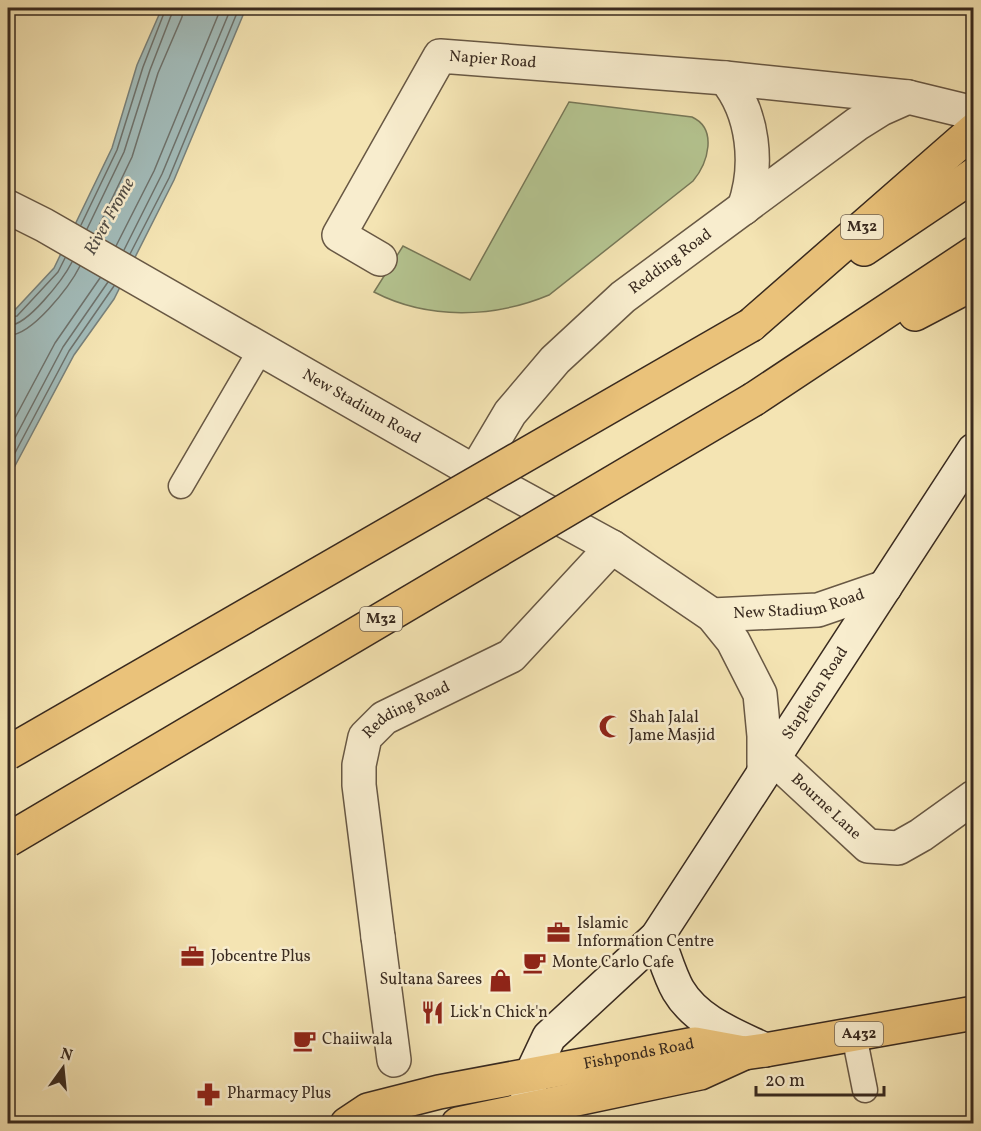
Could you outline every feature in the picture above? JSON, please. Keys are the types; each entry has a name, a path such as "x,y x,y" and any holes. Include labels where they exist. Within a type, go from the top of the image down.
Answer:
{"main road":[{"name":"M32","path":"751,325 974,130"},
{"name":"M32","path":"8,753 751,325 974,175"},
{"name":"M32","path":"754,399 974,253"},
{"name":"M32","path":"8,840 754,399 974,283"},
{"name":"Fishponds Road","path":"525,1116 584,1098 700,1073 755,1052 974,1012"},
{"name":"Fishponds Road","path":"532,1073 695,1044 755,1052"},
{"name":"A432","path":"347,1124 377,1107 532,1073"},
{"name":"A432","path":"458,1124 525,1116"}],"street":[{"name":"Napier Road","path":"380,260 339,235 440,56 725,78 908,98 974,113"},
{"path":"725,78 739,99 749,132 753,172 744,208"},
{"name":"Redding Road","path":"475,472 510,413 555,360 623,297 857,124 880,109 908,98"},
{"name":"New Stadium Road","path":"8,207 44,225 475,472 612,546 712,615 733,641 760,694 764,736 763,774"},
{"name":"Stapleton Road","path":"525,1116 532,1073 549,1037 657,937 974,450"},
{"name":"Redding Road","path":"394,1060 359,785 359,765 365,737 384,718 511,656 612,546"},
{"name":"New Stadium Road","path":"712,615 818,610 885,587"},
{"name":"Bourne Lane","path":"763,774 868,846 898,848 921,835 974,797"},
{"path":"657,937 678,990 713,1025 755,1052"}],"lane":[{"path":"181,486 261,349"},
{"path":"854,1035 865,1090"}],"green space":[{"path":"569,102 692,117 700,122 708,138 703,165 693,181 549,295 506,308 461,313 416,308 374,292 403,246 470,280"}],"water":[{"name":"River Frome","path":"162,8 246,8 174,180 114,299 74,355 8,479 8,311 12,313 54,268 112,148 137,65"}],"place":[{"name":"Shah Jalal Jame Masjid","path":"611,727"},
{"name":"Islamic Information Centre","path":"559,933"},
{"name":"Jobcentre Plus","path":"193,957"},
{"name":"Monte Carlo Cafe","path":"534,963"},
{"name":"Sultana Sarees","path":"500,980"},
{"name":"Lick'n Chick'n","path":"432,1013"},
{"name":"Chaiiwala","path":"304,1040"},
{"name":"Pharmacy Plus","path":"209,1094"}]}
